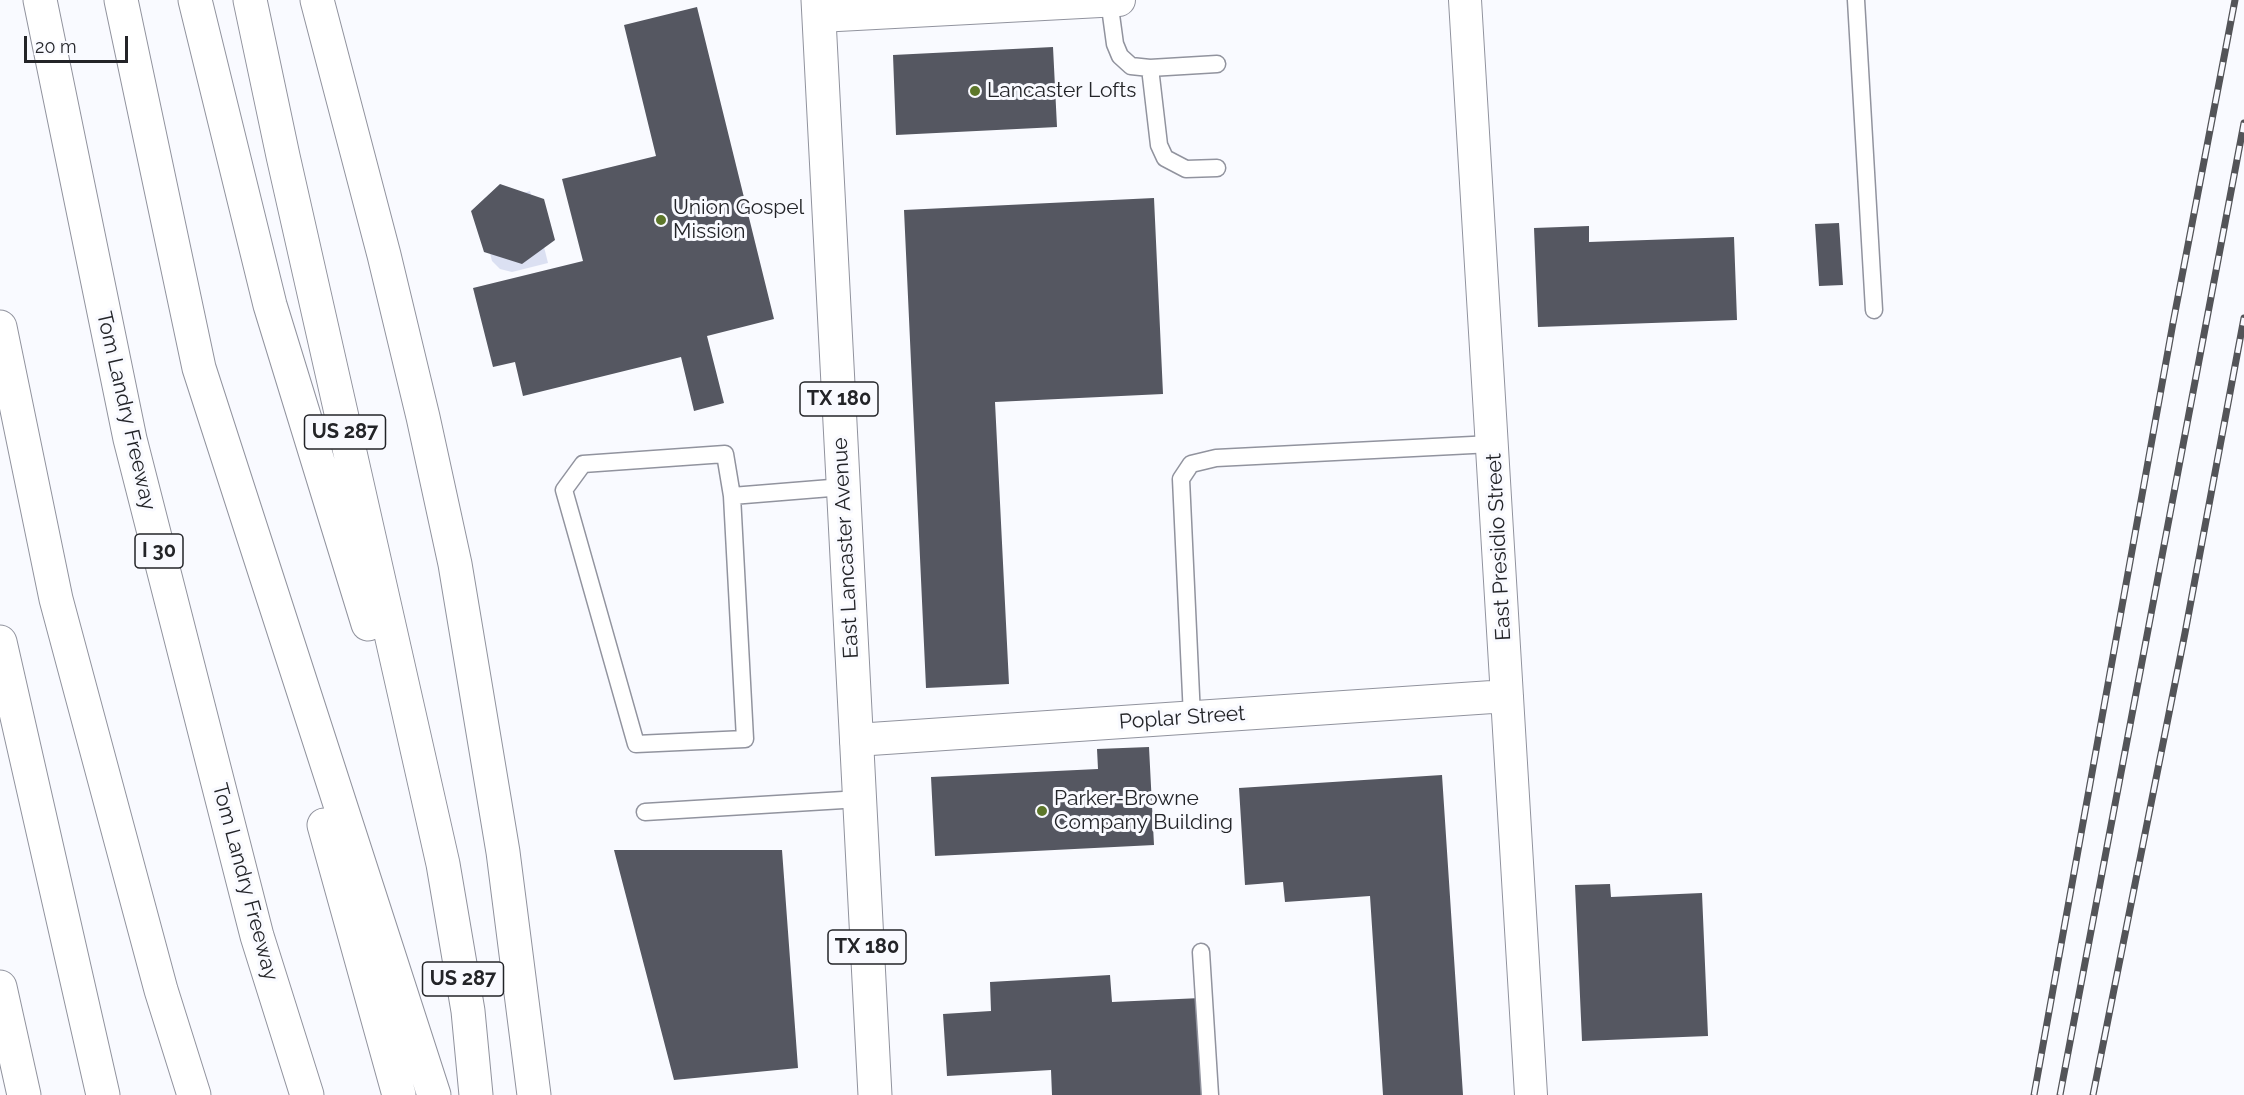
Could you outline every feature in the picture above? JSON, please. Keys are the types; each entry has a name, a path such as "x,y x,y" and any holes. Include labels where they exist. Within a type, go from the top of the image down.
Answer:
{"main road":[{"name":"Tom Landry Freeway","path":"40,0 130,439 257,936 308,1095"},
{"path":"121,0 199,368 399,1095"},
{"path":"195,0 270,305 443,864"},
{"name":"US 287","path":"250,0 443,864 468,1011 476,1095"},
{"path":"317,0 392,290 455,564 503,852 534,1095"},
{"name":"East Lancaster Avenue","path":"818,8 875,1095"},
{"path":"0,327 56,599 161,990 194,1095"},
{"path":"199,368 434,1095"},
{"path":"0,642 103,1095"},
{"path":"0,987 24,1095"}],"street":[{"path":"818,8 1119,0"},
{"name":"East Presidio Street","path":"1465,0 1531,1095"},
{"name":"Poplar Street","path":"856,740 1507,696"}],"lane":[{"path":"1109,0 1115,44 1120,56 1131,66 1150,68 1217,64"},
{"path":"1856,0 1874,310"},
{"path":"1150,68 1159,145 1165,158 1186,169 1217,168"},
{"path":"1192,717 1181,479 1191,464 1216,458 1492,444"},
{"path":"725,454 732,496 745,739 636,744 564,490 584,464 725,454"},
{"path":"732,496 843,487"},
{"path":"645,812 860,799"},
{"path":"1200,952 1210,1095"}],"shaded area":[{"path":"530,191 548,263 512,272 500,269 492,261 482,222 491,202"}],"building":[{"name":"Union Gospel Mission","path":"697,7 774,319 707,336 724,403 694,411 681,357 523,396 515,362 493,367 473,288 583,261 562,179 656,156 624,25"},
{"name":"Lancaster Lofts","path":"1053,47 1057,127 896,135 893,55"},
{"path":"500,184 544,199 555,240 522,264 484,252 471,211"},
{"path":"1154,198 1163,394 995,402 1009,684 926,688 904,210"},
{"path":"1839,223 1843,285 1819,286 1815,224"},
{"path":"1589,226 1589,242 1734,237 1737,320 1538,327 1534,228"},
{"name":"Parker-Browne Company Building","path":"1149,747 1154,845 935,856 931,777 1098,769 1097,749"},
{"path":"1442,775 1463,1095 1383,1095 1370,896 1285,902 1283,882 1245,885 1239,788"},
{"path":"614,850 782,850 798,1068 674,1080"},
{"path":"1610,884 1611,897 1702,893 1708,1036 1582,1041 1575,885"},
{"path":"1110,975 1112,1002 1201,998 1206,1095 1052,1095 1051,1070 947,1076 943,1014 991,1011 990,982"}],"railway":[{"path":"2034,1095 2173,323 2235,0"},
{"path":"2060,1095 2244,123"},
{"path":"2093,1095 2185,633 2244,318"}],"place":[{"name":"Lancaster Lofts","path":"975,91"},
{"name":"Union Gospel Mission","path":"661,220"},
{"name":"Parker-Browne Company Building","path":"1042,811"}]}
